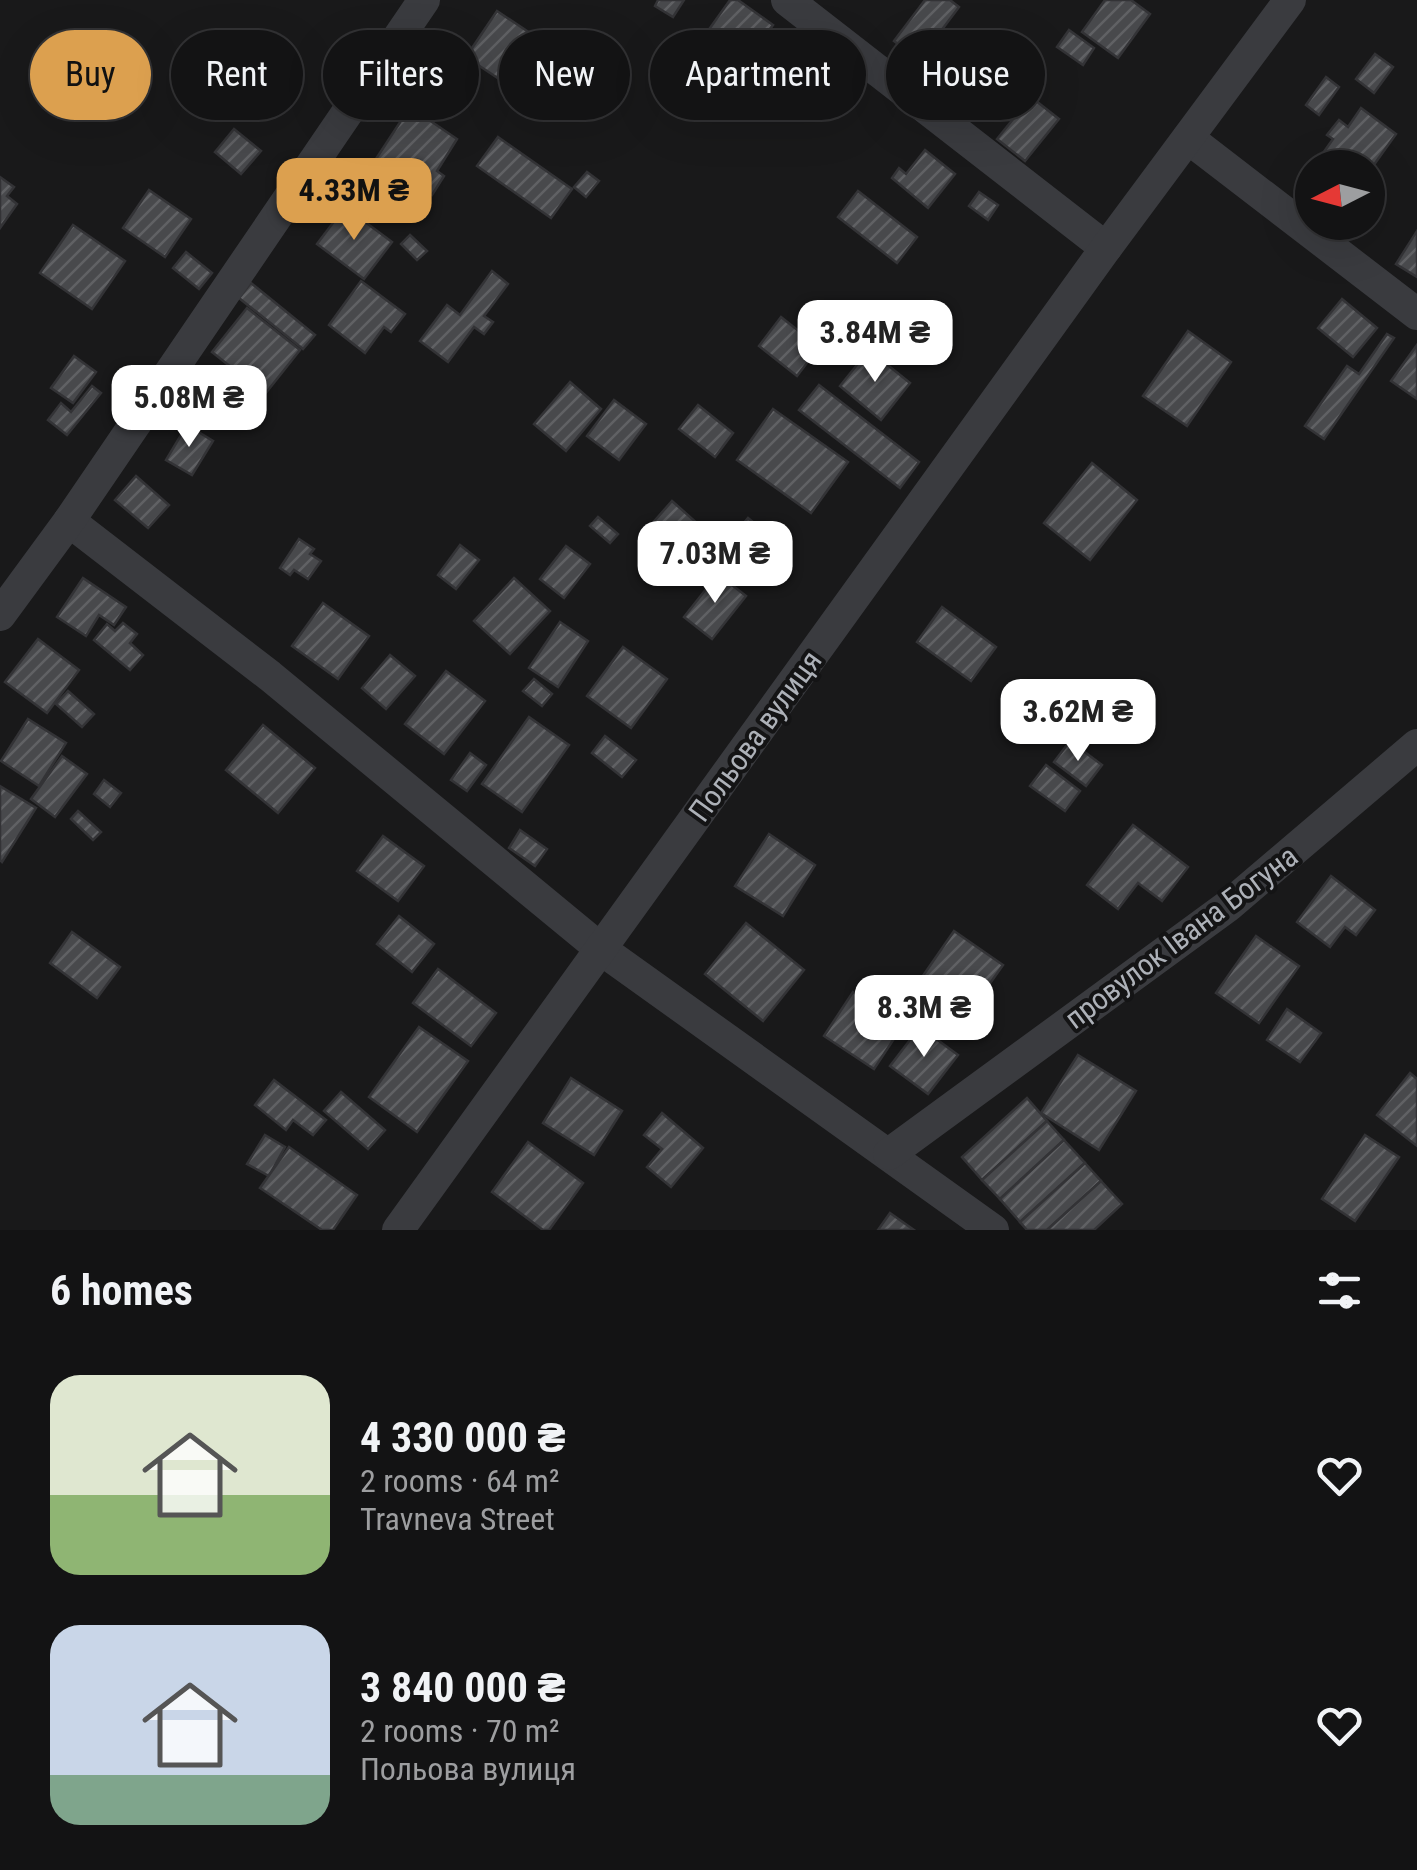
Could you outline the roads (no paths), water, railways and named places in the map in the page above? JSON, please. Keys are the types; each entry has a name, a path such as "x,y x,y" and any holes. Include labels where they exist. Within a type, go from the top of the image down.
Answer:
{"street":[{"path":"0,616 424,0"},
{"path":"787,0 1106,248"},
{"name":"Польова вулиця","path":"398,1230 1106,248 1290,0"},
{"path":"1188,138 1417,314"},
{"path":"68,521 270,676 602,950 993,1230"},
{"name":"провулок Івана Богуна","path":"889,1154 1228,906 1417,745"}]}
